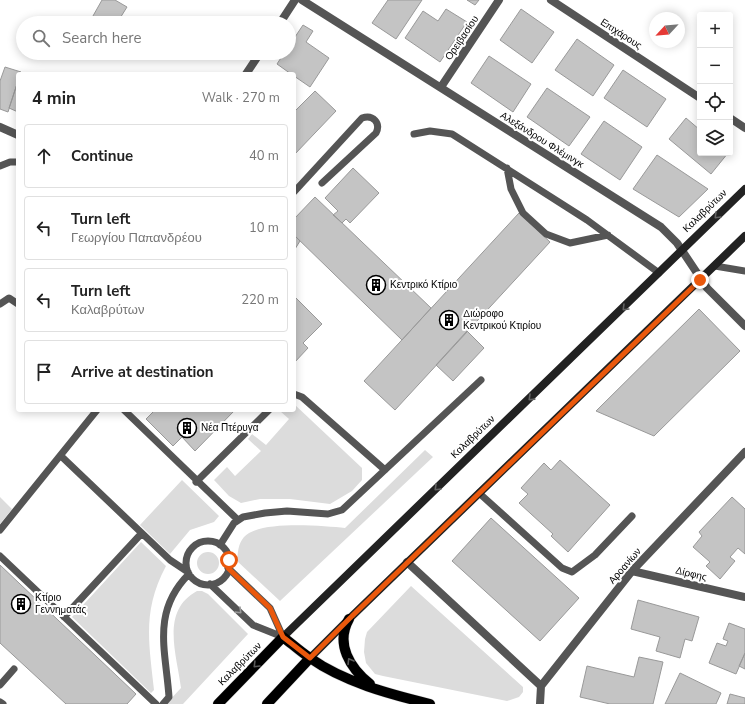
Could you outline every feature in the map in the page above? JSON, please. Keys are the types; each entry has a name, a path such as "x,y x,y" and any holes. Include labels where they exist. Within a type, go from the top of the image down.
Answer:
{"main road":[{"name":"Καλαβρύτων","path":"218,704 283,637 745,189"},
{"path":"267,704 310,658 407,562 745,236"},
{"path":"349,619 343,637 344,650 355,670 377,689"},
{"path":"283,637 310,658 337,673 377,689 430,704"}],"street":[{"path":"285,16 295,0"},
{"name":"Αλεξάνδρου Φλέμινγκ","path":"302,0 662,227 682,250 700,280 745,326"},
{"name":"Ορειβασίου","path":"441,87 499,0"},
{"name":"Επιχάρους","path":"551,0 697,96"},
{"path":"247,72 255,60"},
{"path":"733,120 745,128"},
{"path":"0,127 16,134"},
{"name":"Αροανίων","path":"541,686 632,571 745,452"},
{"path":"407,562 541,686 540,704"},
{"name":"Δίρφης","path":"632,571 745,597"}],"lane":[{"path":"296,190 362,118 367,116 375,120 378,129 376,133 322,183"},
{"path":"414,134 430,131 452,134 507,168 608,235 660,273"},
{"path":"0,166 10,162 16,162"},
{"path":"507,168 511,189 523,213 546,234 570,242 608,235"},
{"path":"715,266 745,271"},
{"path":"0,304 9,298 16,303"},
{"path":"220,545 238,520 243,517 269,512 335,513 348,506 482,380"},
{"path":"296,395 302,397 385,470"},
{"path":"0,530 95,412"},
{"path":"126,412 196,482 238,520"},
{"path":"196,482 267,412"},
{"path":"60,456 141,534 170,560 189,573 197,582 210,584 222,579 228,568 228,555 220,545 206,541 193,546 186,558 189,573 177,588 165,615 162,638 167,670 169,698 163,704"},
{"path":"479,493 562,568 572,572 588,561 632,516"},
{"path":"64,617 141,534"},
{"path":"0,556 156,704"},
{"path":"228,568 270,608 283,637"},
{"path":"210,584 253,625 283,637"},
{"path":"0,685 14,669"}],"shaded area":[{"path":"296,406 362,468 362,480 352,491 330,504 290,499 260,499 241,503 229,496 214,480 227,467 235,476 261,451 248,439 252,434 266,445 289,419 281,412 296,412"},
{"path":"425,450 433,457 280,601 237,561 239,545 244,537 263,528 292,525 345,528"},
{"path":"182,480 219,516 214,522 190,530 170,554 140,525"},
{"path":"0,497 12,509 0,524"},
{"path":"141,542 166,566 158,582 150,613 149,642 154,690 151,693 72,617"},
{"path":"208,552 216,555 219,563 216,571 208,574 200,571 197,563 200,555"},
{"path":"411,586 523,687 523,692 519,697 507,701 375,674 366,663 364,652 367,632"},
{"path":"197,591 202,591 208,594 248,634 183,704 166,704 181,688 174,635 178,610 186,600"}],"building":[{"path":"102,0 115,0 127,7 121,16 93,16"},
{"path":"388,0 422,0 396,39 372,23"},
{"path":"467,0 479,0 475,5"},
{"path":"446,9 467,22 440,62 405,38 423,11 438,21"},
{"path":"521,9 554,32 532,63 500,40"},
{"path":"303,25 313,31 306,42 329,58 310,87 296,77 296,72 288,72 277,64 280,60 296,60 296,36"},
{"path":"577,39 614,65 593,96 555,70"},
{"path":"489,56 531,84 513,112 471,83"},
{"path":"5,67 21,72 16,72 16,87 8,112 0,109 0,81"},
{"path":"623,70 666,99 647,127 604,98"},
{"path":"16,87 16,111 9,108"},
{"path":"547,88 590,117 569,146 527,117"},
{"path":"315,91 336,111 296,153 296,110"},
{"path":"686,118 697,127 697,156 726,156 711,174 669,139"},
{"path":"604,121 642,147 620,180 581,154"},
{"path":"657,155 708,189 679,217 633,189"},
{"path":"353,168 379,193 350,223 346,219 342,223 333,215 338,211 325,198"},
{"name":"Κεντρικό Κτίριο","path":"315,197 431,308 402,340 296,237 296,217"},
{"name":"Διώροφο Κεντρικού Κτιρίου","path":"519,213 550,242 395,410 364,381"},
{"path":"296,237 300,241 296,247"},
{"path":"296,298 322,324 303,343 308,348 296,361"},
{"path":"699,309 740,351 654,436 596,411"},
{"path":"467,331 484,348 453,381 436,365"},
{"name":"Νέα Πτέρυγα","path":"153,412 233,412 195,451 182,437 173,446 146,419"},
{"path":"560,460 610,505 568,552 551,536 553,534 519,503 528,494 521,488 544,463 551,470"},
{"path":"732,497 745,509 745,554 738,548 730,557 735,561 720,579 706,566 710,562 693,547 702,536 699,532"},
{"path":"491,518 579,598 540,641 452,561"},
{"name":"Κτίριο Γεννηματάς","path":"0,565 136,694 127,704 66,704 0,643"},
{"path":"638,600 699,617 692,641 685,639 680,658 656,651 660,637 631,629"},
{"path":"729,623 745,629 745,653 736,674 709,663 717,643 726,646 728,641 723,639"},
{"path":"745,653 745,669 739,666"},
{"path":"639,657 663,662 653,704 610,704 580,697 587,666 634,677"},
{"path":"680,673 721,693 716,704 665,704"},
{"path":"730,694 745,698 745,704 727,704"}],"place":[{"name":"Κεντρικό Κτίριο","path":"376,285"},
{"name":"Διώροφο Κεντρικού Κτιρίου","path":"449,320"},
{"name":"Νέα Πτέρυγα","path":"187,428"},
{"name":"Κτίριο Γεννηματάς","path":"21,604"}],"route":[{"path":"229,560 228,568 270,608 283,637 310,658 700,280"}]}
